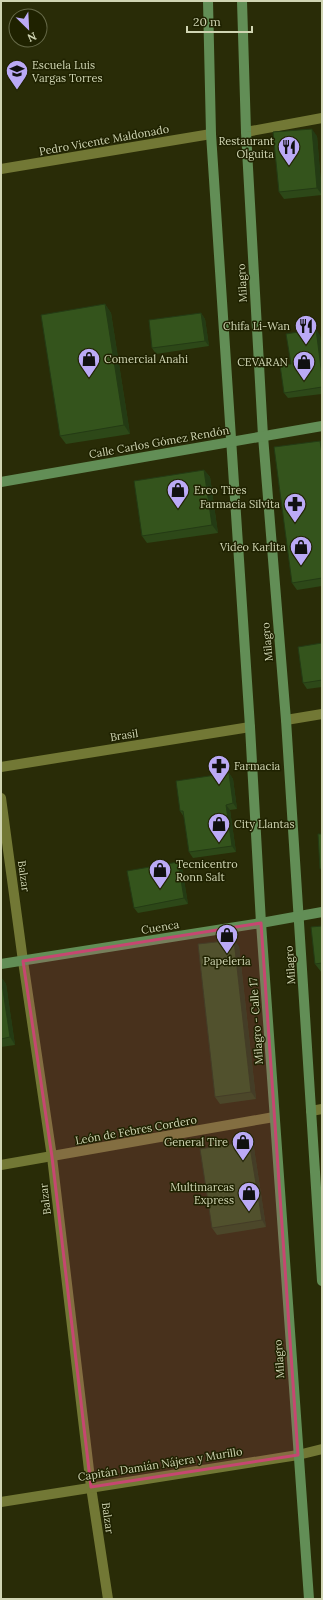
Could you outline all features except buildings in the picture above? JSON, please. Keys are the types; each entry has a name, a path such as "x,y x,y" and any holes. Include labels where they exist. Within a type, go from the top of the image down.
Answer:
{"main road":[{"name":"Milagro","path":"208,1 211,134 250,727 261,923"},
{"name":"Milagro","path":"242,1 246,132 263,436 286,720 322,1281"},
{"name":"Calle Carlos Gómez Rendón","path":"1,482 322,426"},
{"name":"Cuenca","path":"1,964 322,912"},
{"name":"Milagro - Calle 17","path":"261,923 274,1117"},
{"name":"Milagro","path":"274,1117 309,1599"}],"street":[{"path":"246,132 322,118"},
{"name":"Pedro Vicente Maldonado","path":"1,169 211,134"},
{"path":"286,720 322,714"},
{"name":"Brasil","path":"1,767 250,727"},
{"name":"Balzar","path":"1,798 52,1157 91,1488 108,1599"},
{"path":"311,1111 322,1109"},
{"name":"León de Febres Cordero","path":"1,1165 274,1117"},
{"name":"Capitán Damián Nájera y Murillo","path":"1,1502 298,1455 322,1449"}],"highlighted area":[{"path":"261,923 298,1455 91,1487 52,1157 23,961"}],"place":[{"name":"Escuela Luis Vargas Torres","path":"17,90"},
{"name":"Restaurant Olguita","path":"289,166"},
{"name":"Chifa Li-Wan","path":"306,346"},
{"name":"Comercial Anahi","path":"89,378"},
{"name":"CEVARAN","path":"304,382"},
{"name":"Erco Tires","path":"178,510"},
{"name":"Farmacia Silvita","path":"295,524"},
{"name":"Video Karlita","path":"301,566"},
{"name":"Farmacia","path":"219,786"},
{"name":"City Llantas","path":"219,844"},
{"name":"Tecnicentro Ronn Salt","path":"160,890"},
{"name":"Papelería","path":"227,954"},
{"name":"General Tire","path":"243,1162"},
{"name":"Multimarcas Express","path":"249,1212"}]}
